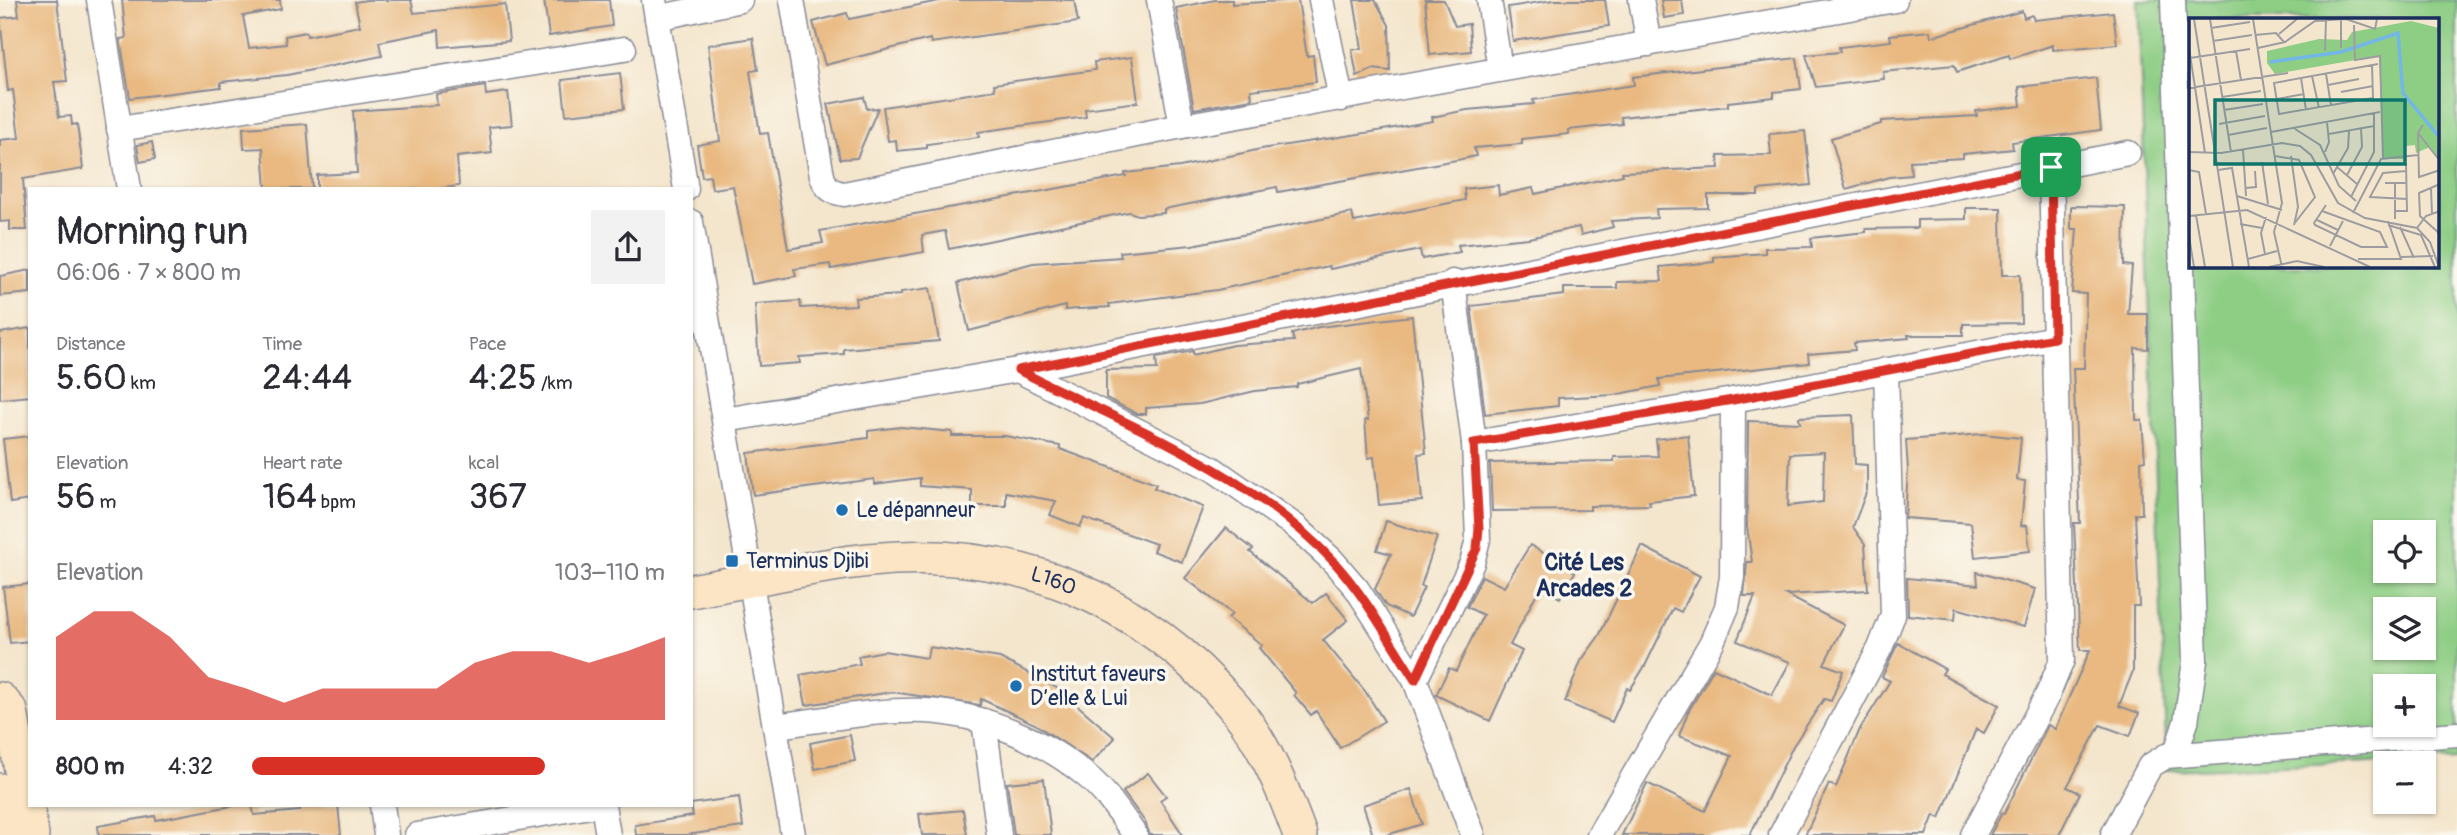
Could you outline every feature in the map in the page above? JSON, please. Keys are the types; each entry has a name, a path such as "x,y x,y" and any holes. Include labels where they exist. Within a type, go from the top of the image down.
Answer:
{"street":[{"path":"99,0 129,187"},
{"path":"686,187 655,9 740,0"},
{"path":"792,0 820,169 825,186 844,194 1182,126 1895,0"},
{"path":"1159,0 1182,126"},
{"path":"1321,0 1341,99"},
{"path":"1489,0 1500,69"},
{"path":"1641,0 1649,44"},
{"path":"2173,0 2195,661 2186,722 2175,755"},
{"path":"119,129 624,49"},
{"path":"725,420 1018,370 1453,282 2128,152"},
{"path":"1973,835 2048,694 2062,660 2051,167"},
{"path":"693,234 793,835"},
{"path":"1415,680 1477,548 1479,529 1474,443 1453,282"},
{"path":"1474,443 1733,400 2054,338"},
{"path":"1018,370 1213,469 1295,526 1357,589 1415,680 1473,835"},
{"path":"1782,835 1880,649 1893,615 1886,370"},
{"path":"1599,835 1712,642 1727,607 1732,577 1733,400"},
{"name":"L160","path":"693,590 869,560 950,558 1017,568 1101,598 1173,644 1237,710 1268,760 1300,835"},
{"path":"28,692 0,697 11,711 32,835"},
{"path":"776,726 890,712 927,711 984,721 1050,751 1088,777 1116,807 1135,835"},
{"path":"984,721 999,835"},
{"path":"2113,835 2150,766 2158,759 2175,755 2457,734"},
{"path":"0,790 7,835"},
{"path":"382,807 386,835"},
{"path":"417,835 585,807"},
{"path":"603,807 608,835"}],"green space":[{"path":"2138,0 2457,0 2457,760 2436,761 2436,751 2373,751 2373,763 2167,770"}],"building":[{"path":"17,0 57,0 67,81 54,82 59,117 71,116 72,125 77,124 83,169 23,179 27,230 10,230 10,221 0,222 0,140 19,138 13,90 8,91 0,18 19,16"},
{"path":"122,0 280,0 281,9 243,16 249,48 286,44 285,36 306,32 307,36 360,26 355,2 366,0 411,0 414,13 505,4 509,41 440,47 439,30 379,42 382,56 287,75 221,82 221,87 130,98 120,39 126,38"},
{"path":"544,0 609,0 612,26 549,36"},
{"path":"944,0 1074,0 1078,22 931,43 930,39 825,65 813,22 847,13 849,19"},
{"path":"1215,0 1232,0 1232,4 1298,0 1307,56 1313,55 1316,82 1251,90 1252,99 1194,109 1176,8"},
{"path":"1354,0 1375,0 1389,25 1390,71 1373,69 1357,77 1352,49 1362,49"},
{"path":"1425,0 1444,0 1455,26 1469,24 1471,51 1430,55"},
{"path":"1553,0 1605,0 1609,26 1513,41 1508,7"},
{"path":"1661,0 1682,0 1684,15 1664,18"},
{"path":"2022,11 2024,18 2032,15 2034,20 2113,12 2117,44 2053,50 2053,45 2010,59 2009,55 1957,72 1954,65 1883,72 1884,79 1816,87 1806,55 1840,52 1839,47 1891,41 1890,35 1930,31 1931,37"},
{"path":"753,38 758,70 750,71 760,134 768,133 788,249 823,243 820,231 1126,176 1125,173 1180,167 1261,149 1433,121 1432,117 1467,110 1534,104 1533,100 1634,85 1633,77 1797,58 1801,89 1774,92 1774,97 1728,102 1728,106 1621,117 1622,124 1522,139 1522,144 1474,148 1476,156 1462,159 1278,192 1277,187 1164,209 1164,213 1138,215 1129,212 949,249 945,231 922,235 924,252 831,269 830,264 794,269 796,276 752,284 733,186 712,189 710,176 702,177 697,145 720,141 708,45"},
{"path":"1132,57 1138,102 1085,109 1086,117 978,132 979,137 927,144 927,148 897,151 896,140 888,141 883,107 995,90 994,84 1095,70 1094,62"},
{"path":"620,73 624,109 566,115 562,80"},
{"path":"2096,78 2101,130 2012,142 2013,149 1963,154 1963,158 1910,161 1911,175 1889,177 1846,189 1831,138 1881,124 1881,121 1977,116 1976,111 2021,106 2019,87"},
{"path":"485,86 486,95 508,92 512,125 489,127 492,153 457,157 459,186 317,187 317,175 357,173 353,111 437,105 436,94"},
{"path":"864,97 867,109 878,108 857,158 840,159 828,104"},
{"path":"307,124 312,187 266,187 263,148 244,149 243,128"},
{"path":"1805,131 1811,185 1758,190 1758,195 1708,195 1708,208 1656,209 1657,218 1611,221 1613,227 1581,235 1579,227 1529,238 1458,245 1460,252 1422,259 1420,250 1217,290 1109,304 1110,307 1065,310 1065,306 969,331 958,283 1033,263 1121,257 1120,252 1192,245 1352,213 1354,222 1465,200 1464,189 1498,185 1499,195 1533,188 1535,194 1623,175 1622,172 1719,168 1718,156 1771,155 1769,134"},
{"path":"152,142 155,159 140,162 137,145"},
{"path":"2071,206 2125,207 2124,265 2132,266 2128,314 2148,314 2148,349 2135,348 2136,420 2142,420 2145,460 2141,461 2142,514 2135,514 2139,606 2133,606 2133,671 2119,706 2139,713 2130,736 2100,725 2067,787 2080,793 2059,835 1990,835 2002,813 2004,814 2048,725 2055,729 2090,650 2080,650 2074,523 2080,523 2073,368 2084,368 2086,294 2072,293 2077,229 2071,229"},
{"path":"1966,208 2001,208 2002,275 2020,275 2021,323 1963,324 1963,335 1908,335 1909,338 1854,343 1855,350 1808,354 1809,363 1659,379 1660,386 1614,395 1558,398 1558,406 1485,414 1471,306 1564,295 1564,288 1617,288 1617,282 1662,281 1660,267 1714,262 1714,257 1765,253 1765,248 1812,247 1811,238 1866,232 1866,229 1917,228 1917,220 1966,219"},
{"path":"28,270 28,293 0,296 0,276"},
{"path":"930,288 939,341 844,349 844,354 799,357 800,363 759,366 755,304 800,301 801,308 856,305 855,298 901,295 901,292"},
{"path":"1412,316 1426,453 1418,454 1422,501 1379,505 1374,457 1368,458 1365,420 1368,420 1361,369 1297,384 1297,387 1255,391 1200,404 1146,408 1146,414 1137,414 1106,398 1106,370 1157,369 1156,358 1193,351 1193,355 1233,345 1294,341 1292,334 1319,327"},
{"path":"28,328 28,396 0,399 0,333"},
{"path":"1853,415 1855,464 1867,465 1867,490 1853,527 1865,544 1868,590 1786,595 1844,625 1824,664 1843,671 1831,701 1824,699 1793,746 1750,835 1622,835 1647,783 1705,811 1732,756 1679,736 1688,712 1714,668 1772,695 1790,662 1737,641 1755,596 1744,596 1747,562 1752,562 1747,527 1748,421 1800,423 1799,417","holes":["1824,452 1823,502 1788,506 1790,454"]},
{"path":"901,427 952,432 952,436 1005,436 1060,446 1060,449 1156,484 1154,488 1203,507 1182,562 1153,551 1156,544 1084,518 1080,527 1050,515 1056,501 1006,492 1006,506 972,506 972,490 920,486 920,478 875,484 874,479 753,495 748,453 868,438 868,431"},
{"path":"1983,434 2021,438 2017,480 2025,481 2021,526 2027,525 2030,551 1975,557 1971,523 1905,518 1908,470 1906,440"},
{"path":"1688,435 1694,496 1649,501 1650,505 1590,506 1590,510 1492,511 1490,463 1614,461 1614,457 1658,456 1656,439"},
{"path":"28,436 28,500 10,503 3,439"},
{"path":"1386,521 1437,537 1421,586 1424,587 1410,617 1386,606 1375,589 1391,554 1377,550"},
{"path":"1226,528 1253,549 1250,552 1313,603 1326,593 1348,620 1323,640 1365,691 1384,721 1340,748 1316,711 1311,715 1294,695 1296,693 1259,648 1262,645 1228,618 1232,614 1185,578"},
{"path":"1530,545 1575,572 1560,598 1540,587 1510,645 1522,651 1490,721 1436,695 1449,668 1456,671 1483,615 1467,607 1482,576 1504,587"},
{"path":"1642,546 1700,576 1681,612 1673,608 1646,664 1630,690 1627,688 1612,722 1565,702 1581,661 1599,636"},
{"path":"1977,572 2035,589 2024,627 1956,608 1955,620 1908,615 1907,578 1978,585"},
{"path":"28,584 28,641 10,643 3,587"},
{"path":"1898,643 1945,669 1942,674 1999,705 1984,733 1976,729 1940,818 1934,815 1926,835 1805,835 1829,784 1836,787 1860,729 1890,681 1882,677"},
{"path":"929,647 1000,658 1059,689 1115,738 1092,762 1035,724 981,699 980,705 892,692 806,705 800,675 860,664 858,656 884,651 927,658"},
{"path":"850,735 855,761 815,769 810,743"},
{"path":"1148,773 1166,796 1160,800 1183,835 1150,835 1145,822 1123,792"},
{"path":"1044,779 1051,835 1014,835 1007,783"},
{"path":"1411,789 1422,824 1387,835 1373,835 1363,805"},
{"path":"739,797 743,827 686,835 636,835 635,825 693,816 693,804"},
{"path":"226,807 252,807 254,815 300,811 300,807 338,807 341,835 99,835 98,826 155,816 156,820"},
{"path":"963,810 967,835 922,835 919,814"}],"place":[{"name":"Le dépanneur","path":"842,510"},
{"name":"Terminus Djibi","path":"732,561"},
{"name":"Institut faveurs D’elle & Lui","path":"1016,686"}],"district":[{"name":"Cité Les Arcades 2","path":"1584,575"}],"route":[{"path":"2051,167 2054,338 1733,400 1474,443 1479,529 1477,548 1415,680 1357,589 1332,560 1295,526 1213,469 1018,370 1453,282 2051,167"}]}
